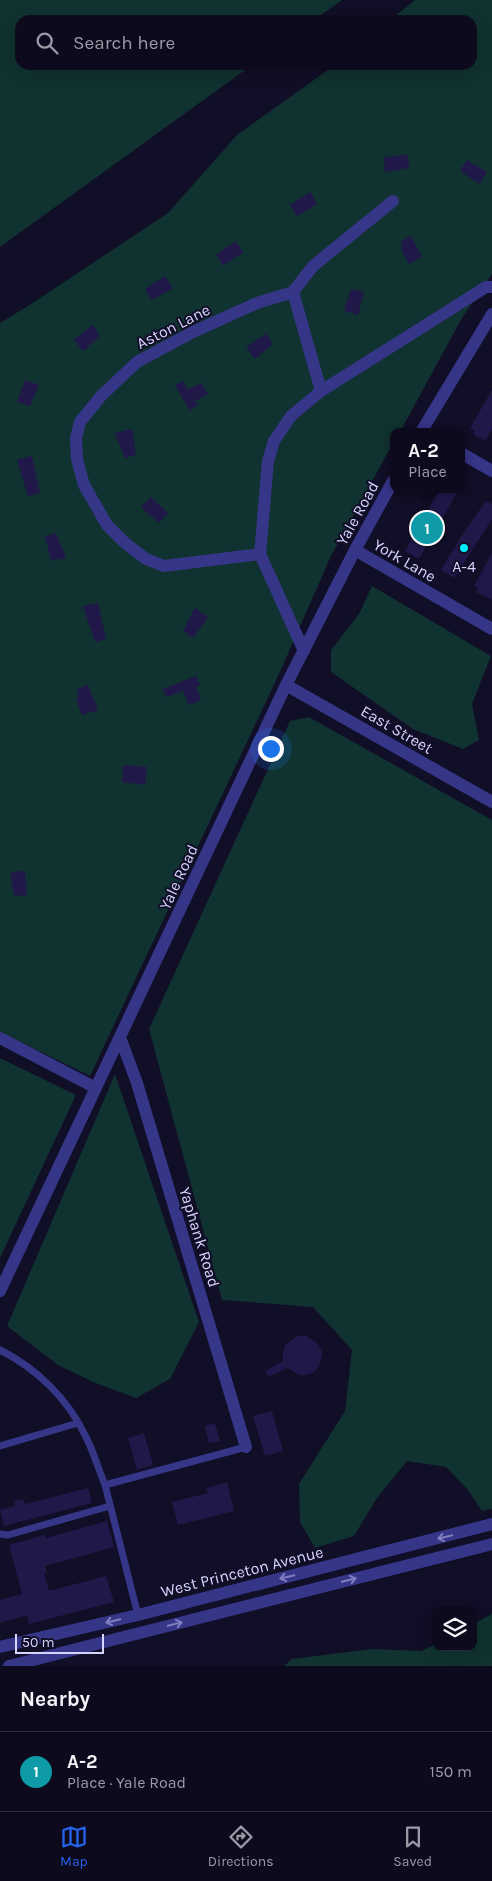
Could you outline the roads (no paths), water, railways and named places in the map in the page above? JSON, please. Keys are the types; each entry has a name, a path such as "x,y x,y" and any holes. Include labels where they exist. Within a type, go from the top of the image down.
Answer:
{"street":[{"path":"321,391 293,292 313,266 393,201"},
{"path":"304,651 260,554 268,461 274,441 292,416 321,391 486,287 492,287"},
{"name":"Aston Lane","path":"260,554 164,566 146,559 106,525 93,503 84,485 77,459 76,438 80,422 101,396 137,362 193,332 257,303 293,292"},
{"path":"424,428 492,314"},
{"path":"465,455 492,471"},
{"name":"Yale Road","path":"0,1291 286,685 355,550 390,486"},
{"name":"York Lane","path":"355,550 492,628"},
{"name":"East Street","path":"286,685 492,802"},
{"name":"Yaphank Road","path":"120,1036 140,1092 246,1447"},
{"path":"0,1038 96,1088"},
{"name":"West Princeton Avenue","path":"0,1648 138,1615 492,1524"},
{"path":"9,1666 492,1544"}],"lane":[{"path":"0,1350 18,1359 40,1376 65,1402 85,1434 105,1485 138,1615"},
{"path":"0,1446 78,1423"},
{"path":"105,1485 246,1447"},
{"path":"0,1534 8,1535 110,1506"}],"place":[{"name":"A-2","path":"427,528"},
{"name":"A-4","path":"464,548"}]}
